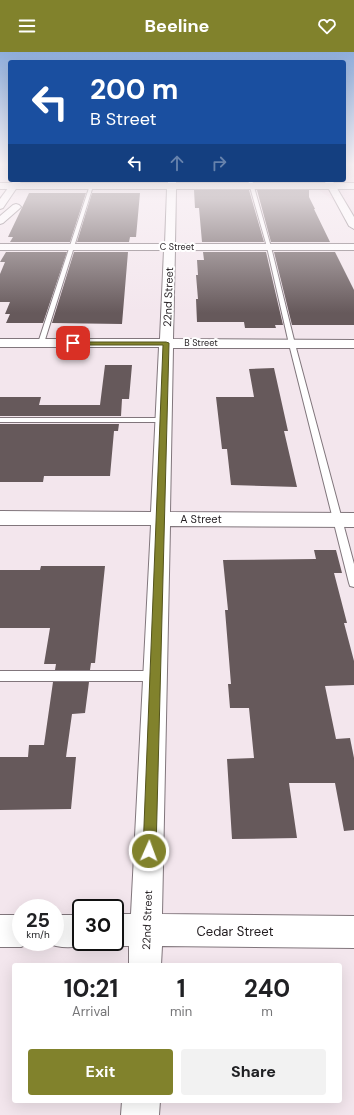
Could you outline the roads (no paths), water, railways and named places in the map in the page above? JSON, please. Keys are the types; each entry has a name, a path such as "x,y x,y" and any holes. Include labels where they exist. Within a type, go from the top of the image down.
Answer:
{"street":[{"name":"22nd Street","path":"145,963 171,215"},
{"path":"348,215 354,226"},
{"name":"C Street","path":"0,247 354,247"},
{"name":"B Street","path":"0,343 354,344"},
{"name":"A Street","path":"0,518 346,520"},
{"name":"Cedar Street","path":"124,930 354,932"},
{"path":"0,931 12,931"},
{"path":"140,1115 141,1103"}],"lane":[{"path":"41,343 82,215"},
{"path":"259,215 292,344 346,520 354,583"},
{"path":"0,420 163,420"},
{"path":"0,676 155,676"}]}
